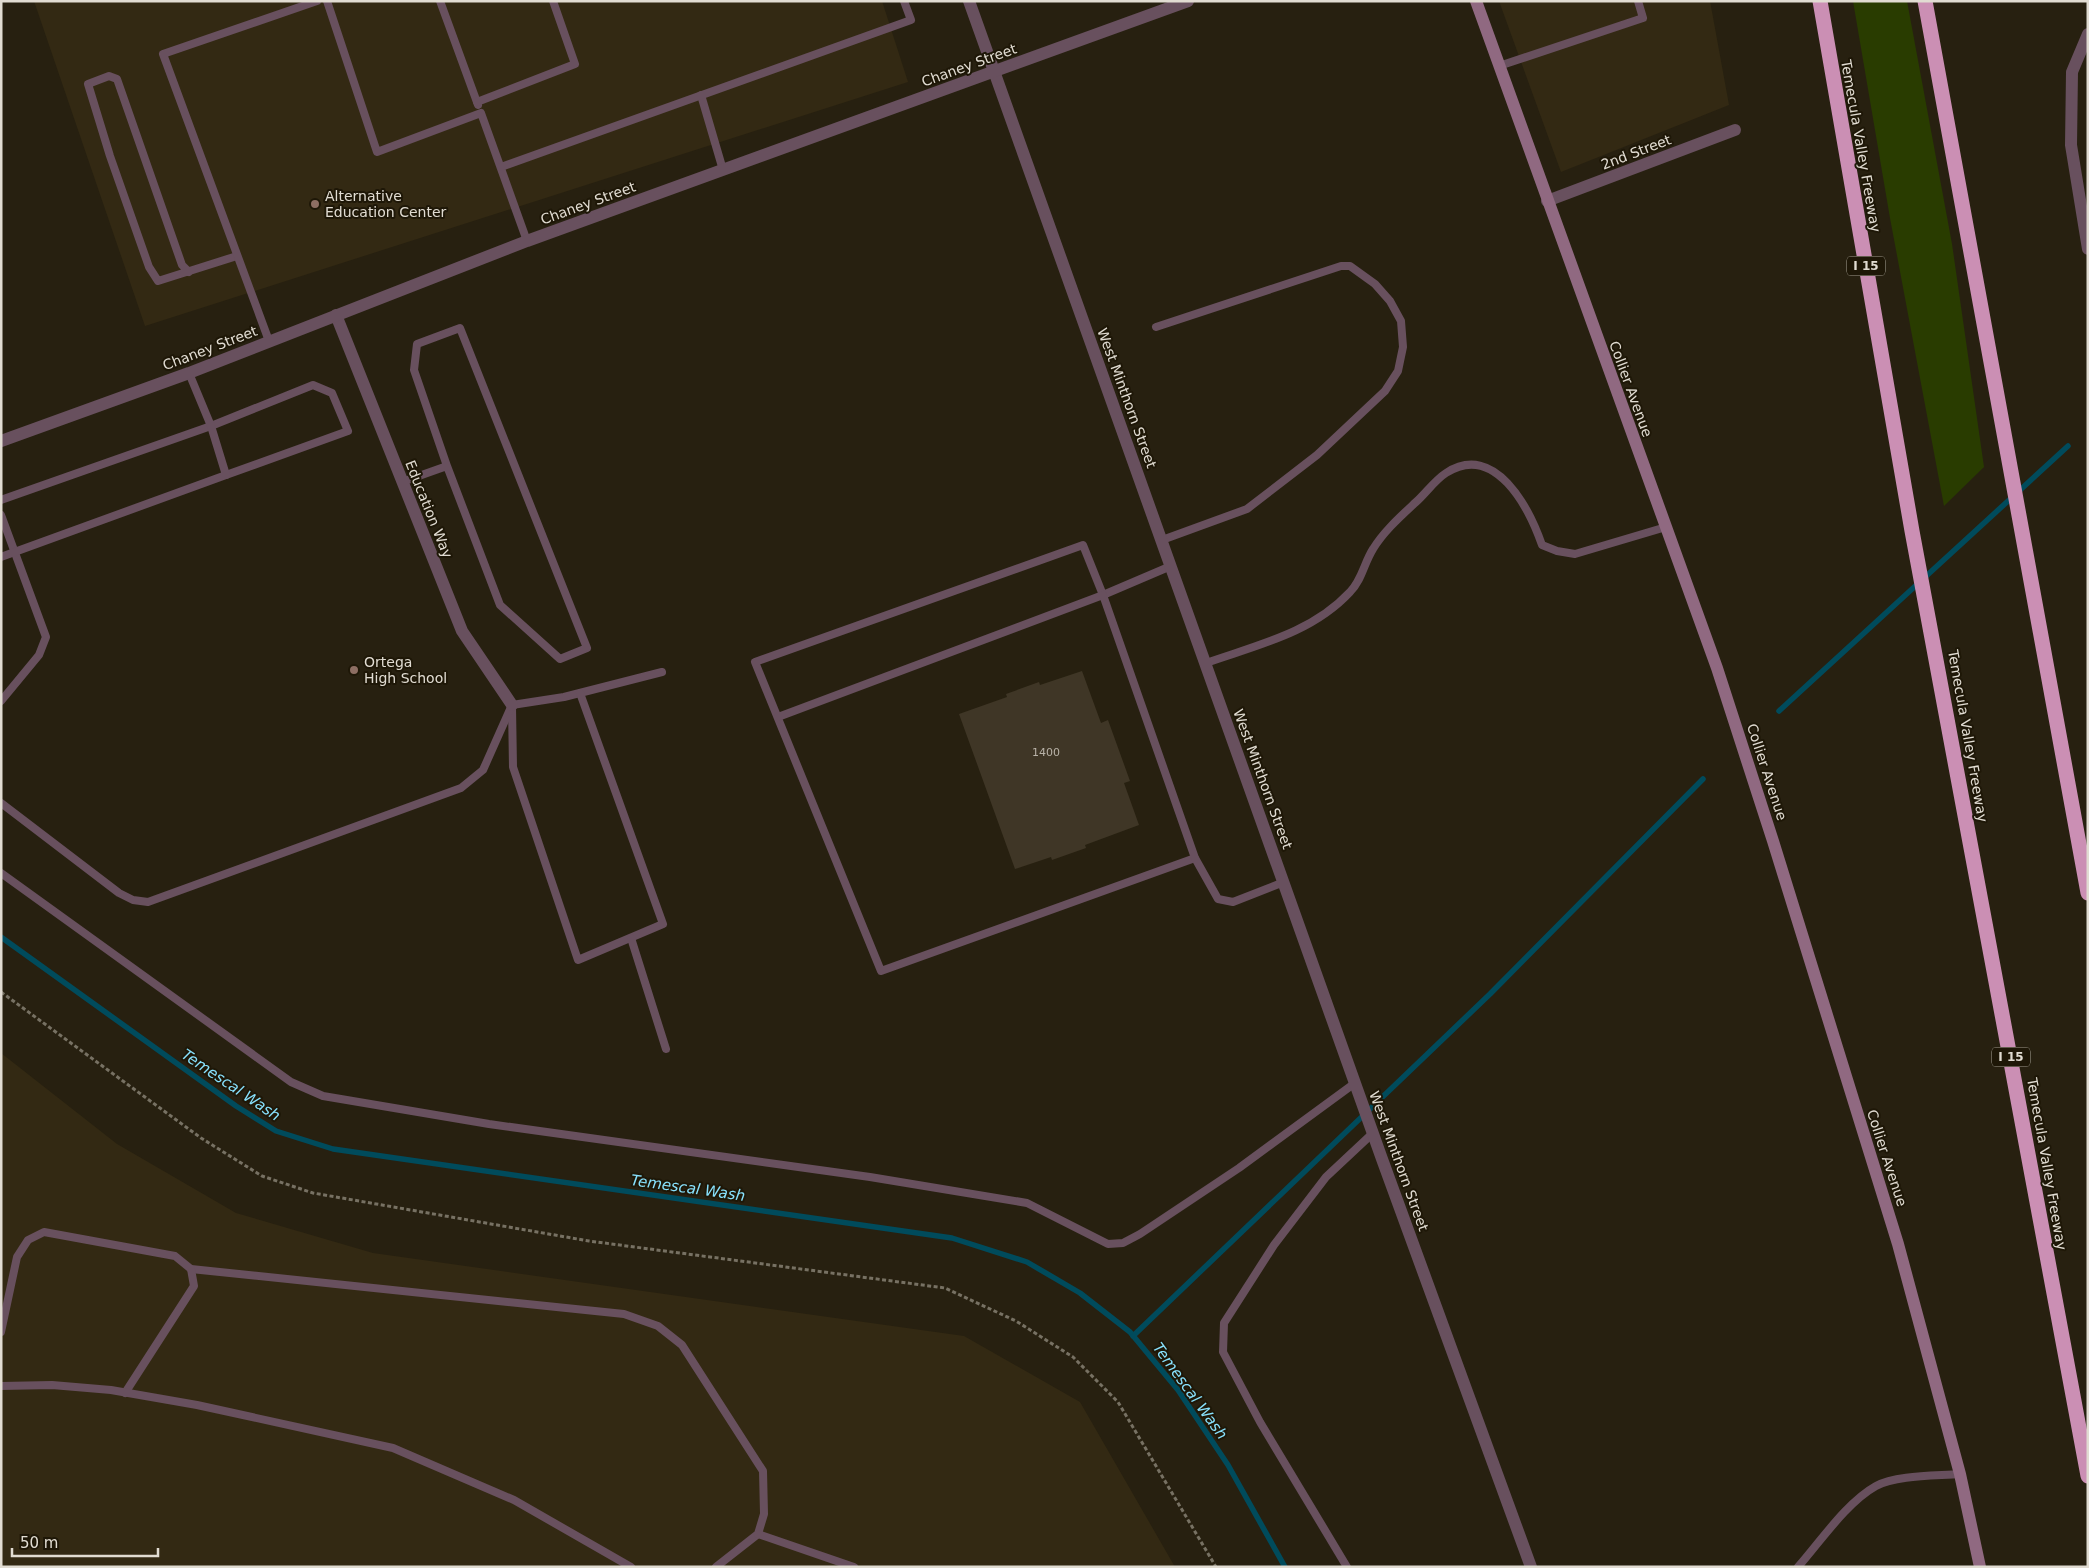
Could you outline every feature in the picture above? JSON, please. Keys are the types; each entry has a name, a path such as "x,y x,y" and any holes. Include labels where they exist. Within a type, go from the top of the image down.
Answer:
{"highway":[{"name":"Temecula Valley Freeway","path":"1820,1 1912,531 2088,1476"},
{"path":"1926,1 2088,893"}],"main road":[{"name":"Collier Avenue","path":"1476,1 1717,668 1773,841 1898,1244 1960,1474 1980,1567"}],"street":[{"name":"West Minthorn Street","path":"969,1 996,71 1382,1159 1531,1567"},
{"name":"Chaney Street","path":"1,441 189,373 527,241 1188,1"},
{"path":"2088,34 2072,72 2071,145 2088,248"},
{"name":"2nd Street","path":"1547,201 1735,130"},
{"name":"Education Way","path":"336,315 462,632 512,705"}],"lane":[{"path":"269,341 163,54 317,1"},
{"path":"327,1 377,152 481,113"},
{"path":"440,1 527,241"},
{"path":"477,102 575,64 553,1"},
{"path":"501,167 911,20 904,1"},
{"path":"1499,66 1643,18 1638,1"},
{"path":"189,272 182,266 117,79 110,76 88,84 110,156 149,267 158,281 189,272 237,256"},
{"path":"700,95 723,170"},
{"path":"1156,327 1340,266 1350,266 1375,284 1390,301 1401,321 1403,347 1398,371 1385,391 1318,456 1247,509 1162,540"},
{"path":"460,328 587,648 560,659 500,605 447,466 414,370 417,344 460,328"},
{"path":"189,373 211,426 226,475"},
{"path":"1,500 211,426 313,386 332,393 348,431 1,557"},
{"path":"1206,662 1285,636 1308,626 1350,592 1360,578 1372,550 1386,531 1446,473 1468,464 1492,470 1508,482 1524,504 1542,545 1557,551 1575,554 1666,527"},
{"path":"402,482 447,466"},
{"path":"1,515 46,637 39,655 1,701"},
{"path":"1195,858 881,971 755,662 1083,545 1103,595 1195,858 1218,899 1232,902 1284,882"},
{"path":"778,718 1103,595 1172,566"},
{"path":"512,705 580,693 662,672"},
{"path":"512,705 513,767 578,960 663,924 580,693"},
{"path":"1,803 119,893 133,900 148,902 461,788 483,770 512,705"},
{"path":"1,873 291,1082 323,1096 489,1124 870,1178 1027,1203 1108,1244 1123,1243 1140,1234 1239,1168 1355,1082"},
{"path":"631,938 666,1049"},
{"path":"1347,1567 1260,1422 1223,1352 1224,1323 1274,1245 1326,1177 1373,1133"},
{"path":"1,1332 17,1257 28,1240 44,1232 175,1256 191,1269 624,1314 658,1326 682,1345 763,1471 764,1514 758,1534 716,1567"},
{"path":"125,1393 194,1286 191,1269"},
{"path":"1,1386 52,1385 125,1393 197,1405 393,1448 514,1500 631,1567"},
{"path":"1798,1567 1855,1502 1876,1485 1901,1479 1960,1474"},
{"path":"758,1534 854,1567"}],"path":[{"path":"1,992 209,1143 262,1176 313,1194 589,1241 945,1288 1016,1321 1073,1357 1118,1402 1216,1567"}],"shaded area":[{"name":"Alternative Education Center","path":"34,1 882,1 908,82 145,326"},
{"path":"1499,1 1710,1 1729,105 1561,172"},
{"path":"1,1053 117,1144 236,1213 373,1253 964,1336 1080,1402 1175,1567 1,1567"}],"green space":[{"path":"1853,1 1907,1 1952,244 1984,467 1944,506 1890,218"}],"building":[{"path":"1082,671 1101,723 1108,720 1130,781 1124,783 1139,825 1085,845 1086,848 1052,860 1051,857 1015,869 959,714 1007,697 1006,694 1039,682 1040,685"}],"waterway":[{"path":"1779,711 2068,446"},
{"path":"1133,1336 1490,994 1703,779"},
{"name":"Temescal Wash","path":"1,937 236,1106 276,1131 333,1149 952,1238 1027,1262 1080,1293 1130,1332 1178,1390 1228,1465 1285,1567"}],"place":[{"name":"Alternative Education Center","path":"315,204"},
{"name":"Ortega High School","path":"354,670"}]}
